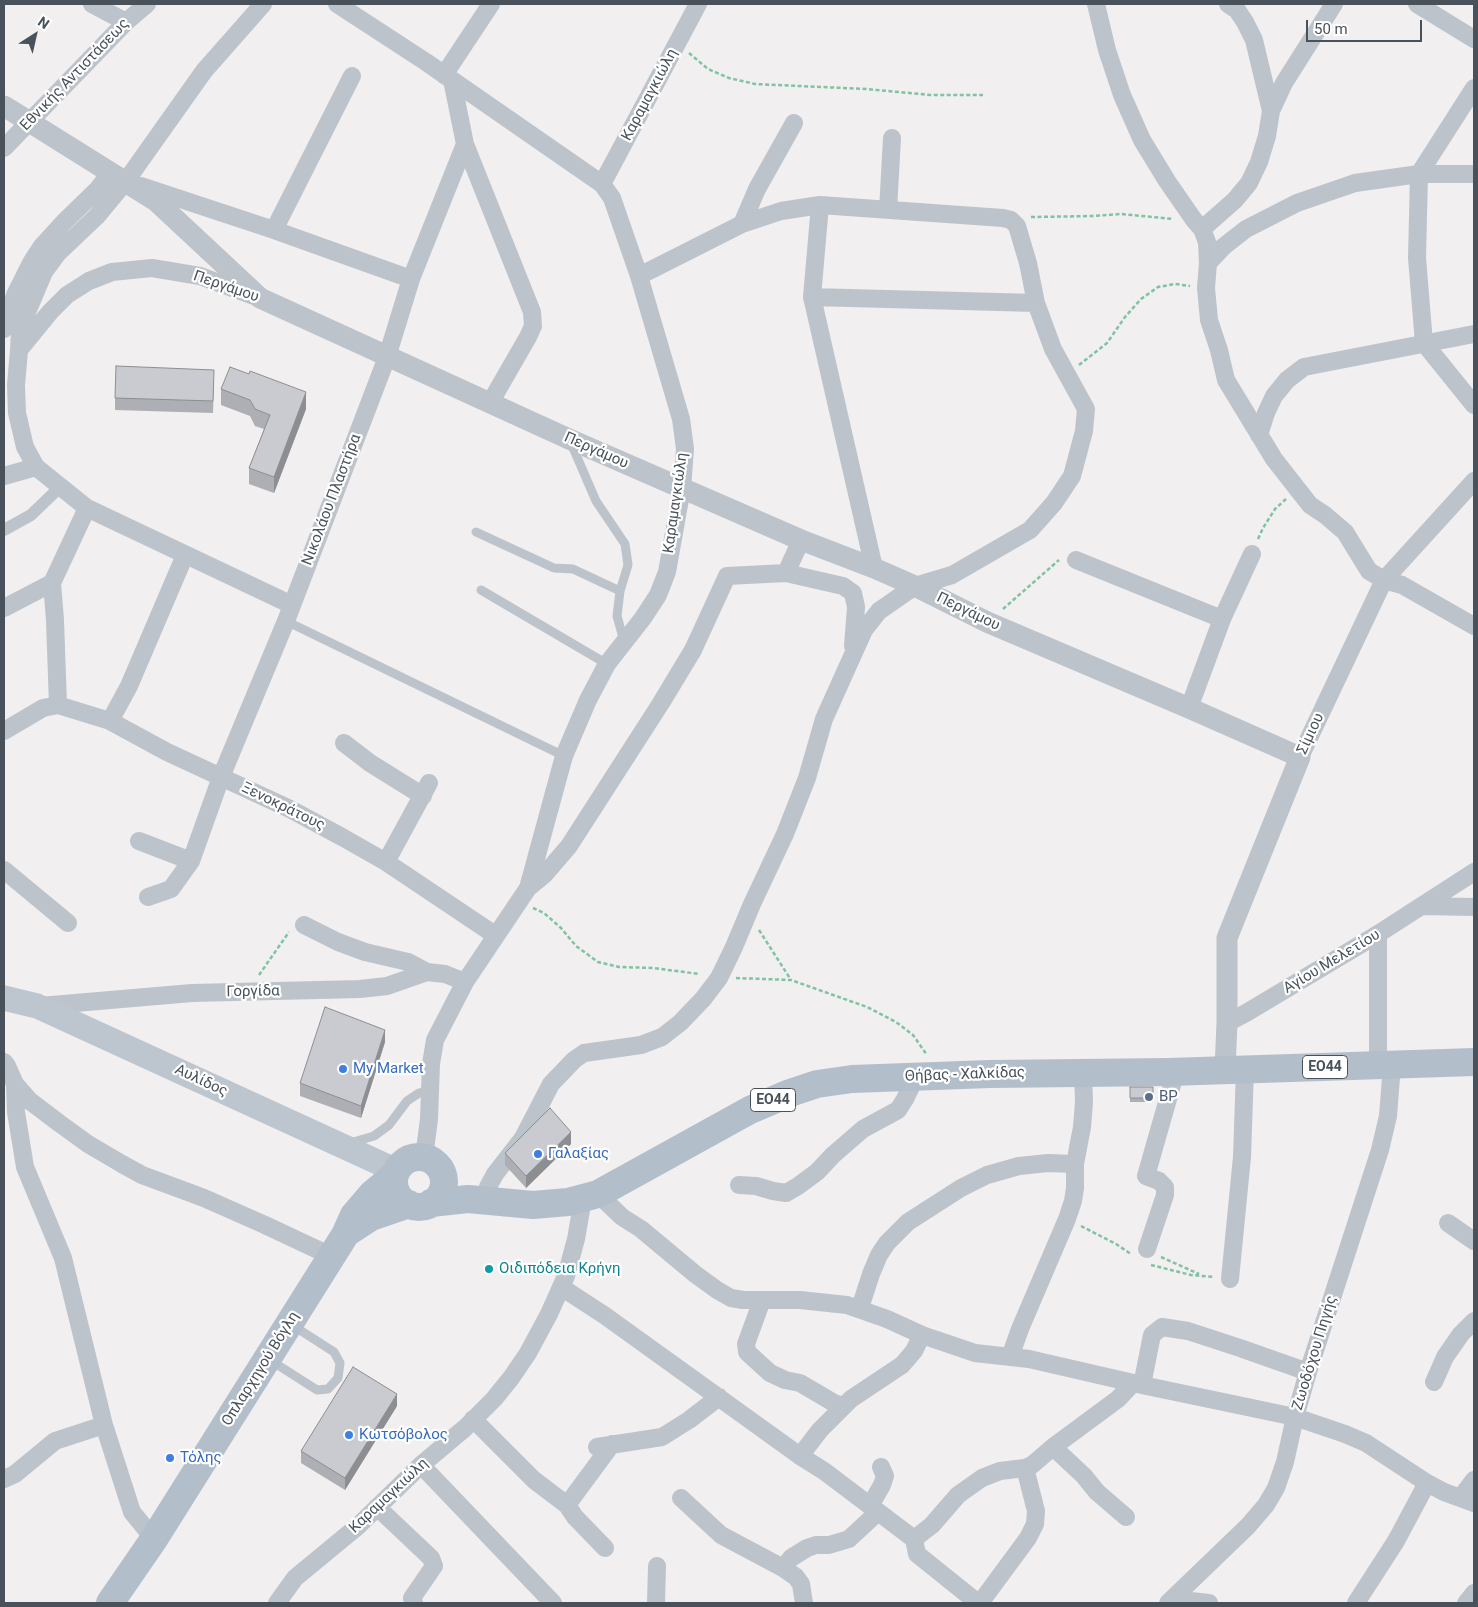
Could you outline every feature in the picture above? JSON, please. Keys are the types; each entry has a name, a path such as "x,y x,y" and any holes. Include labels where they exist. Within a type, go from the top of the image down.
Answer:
{"main road":[{"name":"Αυλίδος","path":"4,998 37,1006 396,1173"},
{"name":"Θήβας - Χαλκίδας","path":"420,1204 457,1199 533,1205 568,1202 590,1197 750,1110 817,1084 852,1079 1082,1073 1128,1079 1235,1069 1474,1062"},
{"path":"417,1157 432,1164 444,1186 441,1192 420,1204 398,1195 394,1182 396,1173 405,1161 417,1157"},
{"name":"Θήβας - Χαλκίδας","path":"432,1164 485,1200"},
{"name":"Οπλαρχηγού Βόγλη","path":"110,1603 154,1540 268,1359 338,1246 354,1215 382,1184 396,1173"},
{"name":"Οπλαρχηγού Βόγλη","path":"338,1246 358,1224 371,1217 420,1204"}],"street":[{"path":"92,4 126,22"},
{"name":"Εθνικής Αντιστάσεως","path":"4,148 126,22 147,4"},
{"path":"263,4 204,71 118,177 97,216 58,253 44,272 24,317 20,331 16,386 17,413 25,447 36,467 87,508 185,555 289,613"},
{"path":"337,4 602,184"},
{"path":"490,403 528,337 533,326 532,312 466,144 448,78 492,4"},
{"name":"Καραμαγκιώλη","path":"528,888 564,756 588,700 607,664 658,595 667,572 682,488 684,449 682,419 639,276 612,198 602,184 697,4"},
{"path":"1096,4 1107,50 1122,95 1142,140 1198,224 1207,242 1206,288 1209,320 1226,380 1259,435 1274,459 1310,505 1345,532 1369,570 1384,580 1402,585 1474,626"},
{"path":"1228,4 1237,10 1254,40 1271,111"},
{"path":"1198,224 1235,200 1249,182 1260,162 1271,111 1284,83 1334,4"},
{"path":"1417,4 1474,39"},
{"path":"274,230 352,76"},
{"path":"1474,88 1419,174 1417,258 1424,343 1474,405"},
{"path":"4,106 156,201 260,298"},
{"path":"742,224 757,189 794,123"},
{"path":"888,210 892,138"},
{"name":"Νικολάου Πλαστήρα","path":"148,897 171,889 191,861 221,777 289,613 387,357 411,279 466,144"},
{"path":"1208,264 1223,247 1246,229 1297,203 1354,183 1419,174 1474,174"},
{"path":"5,324 15,295 31,262 42,246 98,189 118,177 411,279"},
{"path":"820,205 812,297 874,568"},
{"path":"485,1200 488,1187 495,1174 523,1138 551,1084 574,1060 584,1053 641,1045 662,1037 680,1023 718,978 785,834 807,778 824,720 864,630 879,611 915,586 952,575 1030,530 1054,503 1072,476 1084,431 1086,409 1053,348 1036,303 1028,263 1017,226 1011,220 820,205 782,211 742,224 639,276"},
{"name":"Περγάμου","path":"19,350 50,312 67,296 89,281 112,272 152,268 200,276 260,298 569,439 801,540 874,568 987,622 1300,756"},
{"path":"812,297 1036,303"},
{"path":"1259,435 1274,396 1287,380 1304,367 1474,334"},
{"path":"4,476 36,467"},
{"name":"Σίμιου","path":"1228,1023 1227,938 1300,756 1384,580 1474,481"},
{"path":"4,530 31,515 60,486"},
{"path":"4,731 42,708 58,705 52,583 87,508"},
{"path":"786,573 801,540"},
{"path":"1189,708 1222,619 1252,554"},
{"path":"110,721 129,686 185,555"},
{"path":"1076,560 1222,619"},
{"path":"432,1164 429,1119 431,1064 435,1040 465,982 495,935 528,888 545,874 569,846 661,703 693,650 727,576 786,573 843,586 853,593 856,607 852,654"},
{"path":"4,608 52,583"},
{"name":"Ξενοκράτους","path":"58,705 110,721 166,752 290,809 386,862 495,935"},
{"path":"344,743 370,763 426,789 386,862"},
{"path":"139,841 191,861"},
{"name":"Αγίου Μελετίου","path":"1228,1023 1424,906 1474,872"},
{"path":"6,876 68,923"},
{"path":"1424,906 1474,907"},
{"path":"304,925 356,949 408,962 427,972"},
{"name":"Ζωοδόχου Πηγής","path":"1170,1601 1248,1526 1266,1505 1276,1488 1285,1462 1308,1372 1380,1150 1388,1116 1378,934"},
{"name":"Γοργίδα","path":"37,1006 192,993 360,989 387,986 427,972 445,974 465,982"},
{"path":"1228,1023 1235,1069 1242,1157 1230,1279"},
{"path":"4,1062 16,1084 30,1100 88,1144 122,1164 142,1175 204,1198 266,1225 338,1246"},
{"path":"1010,1357 1074,1201 1076,1188 1075,1164 1083,1111 1082,1073"},
{"path":"739,1186 756,1186 786,1193 798,1186 817,1172 863,1129 898,1110 916,1076"},
{"path":"1147,1249 1165,1195 1165,1186 1159,1181 1146,1176 1167,1076"},
{"path":"16,1084 16,1112 25,1167 63,1258 104,1425 132,1512 154,1540"},
{"path":"860,1308 870,1274 879,1256 887,1243 908,1222 960,1188 987,1175 1019,1166 1048,1163 1075,1164"},
{"path":"590,1197 641,1229 694,1274 731,1298 823,1302 860,1308 922,1335 975,1353 1030,1359 1137,1384 1295,1417 1345,1434 1366,1444 1427,1483 1444,1492 1467,1500 1474,1480"},
{"name":"Καραμαγκιώλη","path":"277,1603 295,1578 358,1526 377,1506 494,1399 522,1361 549,1314 566,1276 590,1197"},
{"path":"1448,1223 1474,1241"},
{"path":"561,1288 604,1315 800,1456 824,1471 914,1539 917,1554 979,1603 1028,1538 1035,1524 1036,1511 1025,1468"},
{"path":"762,1300 746,1344 747,1352 770,1373 785,1380 800,1383 834,1403 843,1406"},
{"path":"1434,1382 1445,1357 1461,1334 1474,1321"},
{"path":"914,1539 932,1525 958,1495 982,1478 1000,1471 1025,1468 1032,1465 1052,1447 1137,1384 1152,1335 1162,1327 1188,1331 1308,1372"},
{"path":"800,1456 820,1430 850,1399 902,1365 914,1351 922,1335"},
{"path":"567,1505 605,1445 662,1437 689,1420 719,1397"},
{"path":"473,1419 534,1480 567,1505 574,1517 605,1548"},
{"path":"4,1479 15,1474 56,1441 104,1425"},
{"path":"1052,1447 1084,1476 1097,1492 1126,1517"},
{"path":"422,1464 552,1603"},
{"path":"782,1568 791,1558 806,1548 816,1545 829,1545 849,1539 874,1509 885,1476 881,1467"},
{"path":"1356,1603 1396,1541 1427,1483"},
{"path":"681,1498 721,1534 796,1577 801,1584 804,1603"},
{"path":"377,1506 431,1558 434,1566 412,1598 414,1603"},
{"path":"656,1603 657,1566"},
{"path":"1466,1603 1474,1593"},
{"path":"1170,1601 1209,1603"}],"lane":[{"path":"569,439 596,502 625,544 628,565 620,591 617,616 624,641"},
{"path":"476,532 554,568 574,569 620,591"},
{"path":"481,590 607,664"},
{"path":"289,613 564,756"},
{"path":"337,1144 353,1143 374,1136 388,1125 407,1101 419,1093 430,1090"},
{"path":"268,1359 318,1390 328,1389 338,1378 340,1363 334,1352 290,1324"}],"path":[{"path":"678,43 708,69 729,78 755,84 866,89 932,95 983,95"},
{"path":"1003,218 1121,214 1198,224"},
{"path":"1068,376 1086,358 1107,343 1125,317 1141,299 1158,287 1175,284 1206,288"},
{"path":"1252,554 1262,528 1275,509 1297,490"},
{"path":"987,622 1060,559 1076,560"},
{"path":"750,910 760,931 791,980"},
{"path":"247,992 288,932 296,924 304,925"},
{"path":"1147,1249 1203,1276"}],"building":[{"path":"116,366 214,370 213,401 115,398"},
{"path":"230,367 249,374 250,371 306,392 274,477 249,468 270,415 255,409 250,400 221,389"},
{"name":"My Market","path":"325,1007 385,1030 361,1106 300,1083"},
{"path":"1130,1087 1153,1087 1153,1098 1130,1098"},
{"name":"Γαλαξίας","path":"550,1108 571,1132 526,1176 505,1153"},
{"name":"Κωτσόβολος","path":"353,1367 397,1394 345,1478 301,1451"}],"place":[{"name":"My Market","path":"343,1069"},
{"name":"BP","path":"1149,1097"},
{"name":"Γαλαξίας","path":"538,1154"},
{"name":"Οιδιπόδεια Κρήνη","path":"489,1269"},
{"name":"Κωτσόβολος","path":"349,1435"},
{"name":"Τόλης","path":"170,1458"}]}
